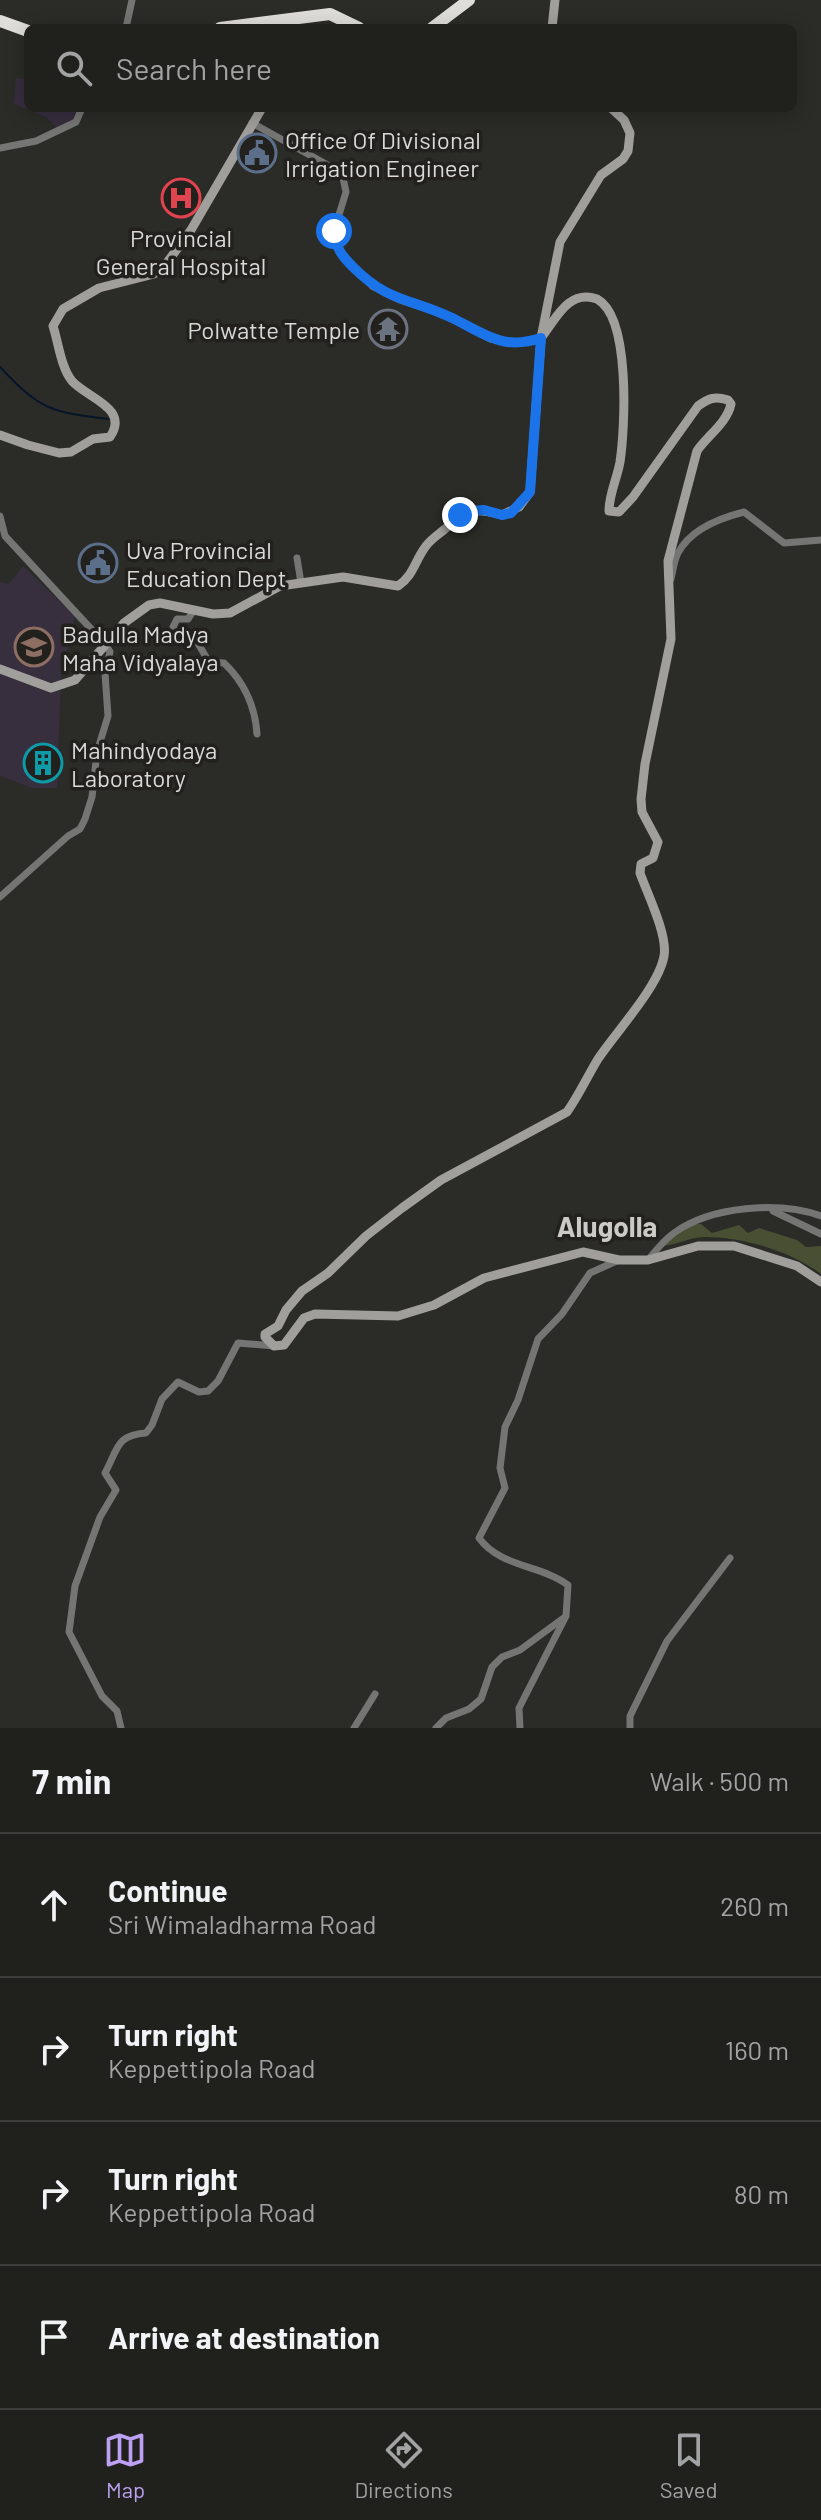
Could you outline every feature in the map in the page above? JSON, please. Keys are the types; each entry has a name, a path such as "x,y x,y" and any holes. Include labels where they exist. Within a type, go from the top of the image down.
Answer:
{"highway":[{"path":"437,24 469,0"},
{"path":"251,24 321,15 340,17 352,24"},
{"path":"0,21 24,30"}],"main road":[{"path":"552,24 555,0"},
{"path":"315,24 321,15"},
{"path":"0,435 59,453 71,452 93,439 110,437 116,429 115,417 110,408 72,381 67,373 53,326 55,320 63,309 99,288 154,274 163,268 191,230 259,112"},
{"path":"0,669 51,688 75,680 124,623 149,605 160,603 213,614 230,613 280,586 343,577 398,586 409,578 426,546 460,515 484,510 502,515 519,507 530,492 541,338 560,242 601,175 623,159 628,151 630,133 624,120 615,112"},
{"path":"541,338 564,306 577,298 591,297 602,301 610,312 616,328 624,387 620,463 609,511 619,512 633,497 698,406 717,396 731,404 724,420 697,451 668,561 671,639 645,764 641,799 642,812 658,842 653,858 641,864 640,873 664,942 664,956 649,987 596,1062 581,1094 567,1112 441,1180 366,1236 328,1273 302,1291 286,1310 278,1326 265,1337 274,1346 284,1345 304,1318 315,1314 398,1316 434,1305 484,1278 583,1252 619,1260 648,1260 698,1246 734,1246 797,1266 821,1282"}],"street":[{"path":"127,24 132,0"},
{"path":"0,148 36,141 76,122 80,112"},
{"path":"252,123 342,173 346,192 334,231 336,247 372,286 400,300 448,316 490,339 516,343 541,338"},
{"path":"669,588 678,553 693,536 726,516 744,512 784,543 821,540"},
{"path":"0,516 5,536 110,652 105,673 108,716 97,752 92,797 85,819 80,829 68,836 0,897"},
{"path":"297,558 301,583"},
{"path":"194,610 188,619 177,619 173,627 175,631 193,635 209,662 224,663 240,677 255,713 257,734"},
{"path":"768,1209 821,1234"},
{"path":"648,1260 665,1240 702,1218 737,1210 768,1209 821,1216"},
{"path":"520,1728 519,1708 566,1616 568,1585 554,1575 488,1550 479,1538 505,1488 500,1468 505,1427 518,1400 538,1339 562,1314 590,1273 619,1260"},
{"path":"121,1728 117,1711 102,1696 69,1632 75,1586 100,1517 116,1490 105,1473 122,1440 128,1434 146,1433 162,1399 178,1382 199,1392 208,1391 218,1381 238,1343 274,1346"},
{"path":"630,1728 630,1716 635,1704 667,1641 730,1558"},
{"path":"436,1728 446,1718 469,1709 481,1699 492,1667 502,1657 520,1650 566,1616"},
{"path":"354,1728 375,1694"},
{"path":"91,1699 102,1696"}],"shaded area":[{"path":"16,78 24,79 24,108 14,104"},
{"path":"34,112 81,112 59,130 46,117"},
{"name":"Badulla Madya Maha Vidyalaya","path":"23,566 75,616 61,678 57,788 32,788 0,776 0,582 9,584"}],"green space":[{"path":"695,1224 701,1224 712,1233 739,1225 748,1233 759,1228 797,1240 806,1247 821,1246 821,1274 795,1258 765,1246 733,1239 703,1237 660,1246"}],"waterway":[{"path":"0,367 37,401 59,411 108,419"}],"place":[{"name":"Office Of Divisional Irrigation Engineer","path":"257,153"},
{"name":"Provincial General Hospital","path":"181,198"},
{"name":"Polwatte Temple","path":"388,329"},
{"name":"Uva Provincial Education Dept","path":"98,563"},
{"name":"Badulla Madya Maha Vidyalaya","path":"34,647"},
{"name":"Mahindyodaya Laboratory","path":"43,763"}],"district":[{"name":"Alugolla","path":"607,1226"}],"route":[{"path":"334,231 336,247 341,255 372,286 400,300 448,316 490,339 516,343 541,338 530,492 511,513 502,515 484,510 460,515"}]}
